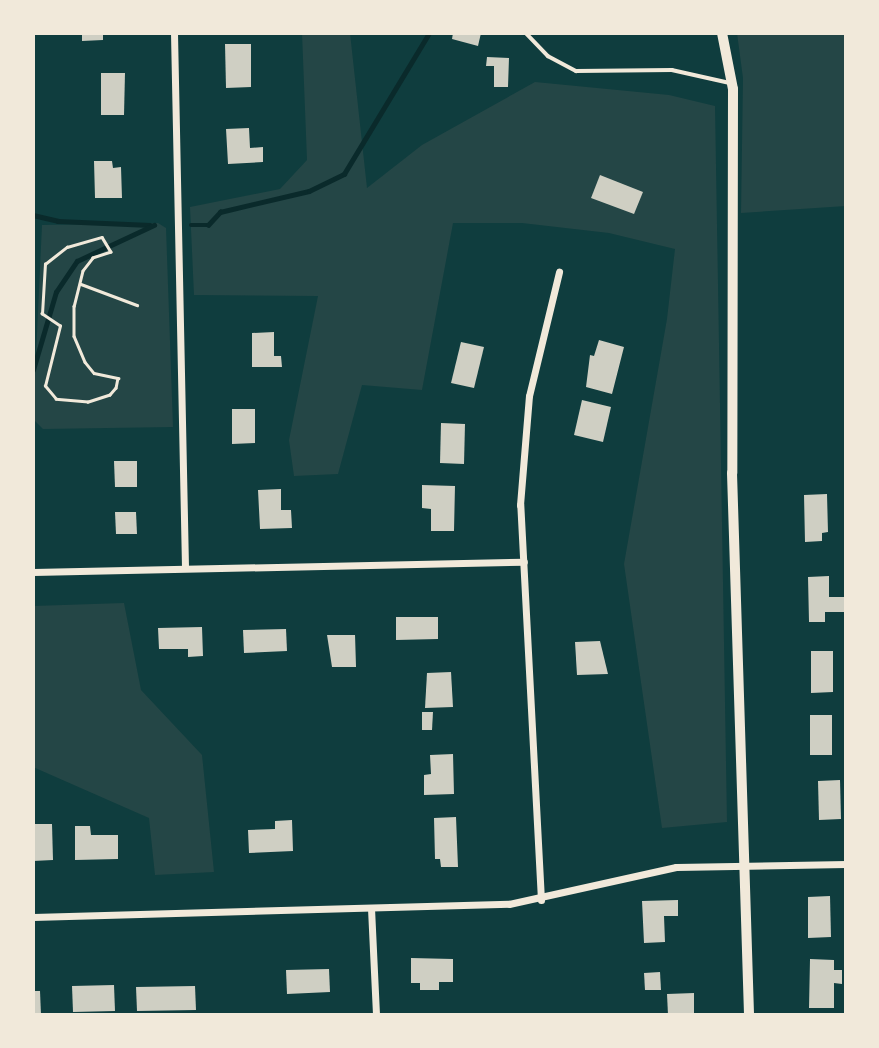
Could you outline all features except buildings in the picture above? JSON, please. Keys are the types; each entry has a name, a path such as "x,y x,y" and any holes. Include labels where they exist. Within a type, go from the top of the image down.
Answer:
{"main road":[{"path":"722,33 732,83 732,472 749,1015"}],"street":[{"path":"174,33 186,568"},
{"path":"541,900 520,505 529,396 558,272"},
{"path":"33,572 524,562"},
{"path":"33,917 371,908 541,900 644,871 746,865 846,864"},
{"path":"371,908 376,1015"}],"lane":[{"path":"526,33 548,55 576,71 672,70 732,83"}],"path":[{"path":"102,237 111,252 93,258 83,271 80,284 74,306 74,336 94,373 118,378 110,395 88,401 56,399 45,386 60,326 42,314 45,264 67,247 102,237"},
{"path":"80,284 136,304"}],"shaded area":[{"path":"302,33 350,33 367,188 422,145 535,82 669,95 715,106 727,822 662,828 624,564 667,319 675,249 609,233 522,223 453,223 422,390 362,385 338,474 294,476 289,440 318,296 194,295 190,207 280,189 307,160"},
{"path":"737,33 846,33 846,206 741,213 743,78"},
{"path":"158,223 166,228 173,427 43,429 33,419 42,225"},
{"path":"124,603 141,690 202,755 214,872 155,875 149,818 33,767 33,606"}],"waterway":[{"path":"191,225 208,225 220,212 309,191 344,174 429,33"},
{"path":"33,215 58,221 150,225"},
{"path":"33,370 56,292 77,261 154,225"}]}
